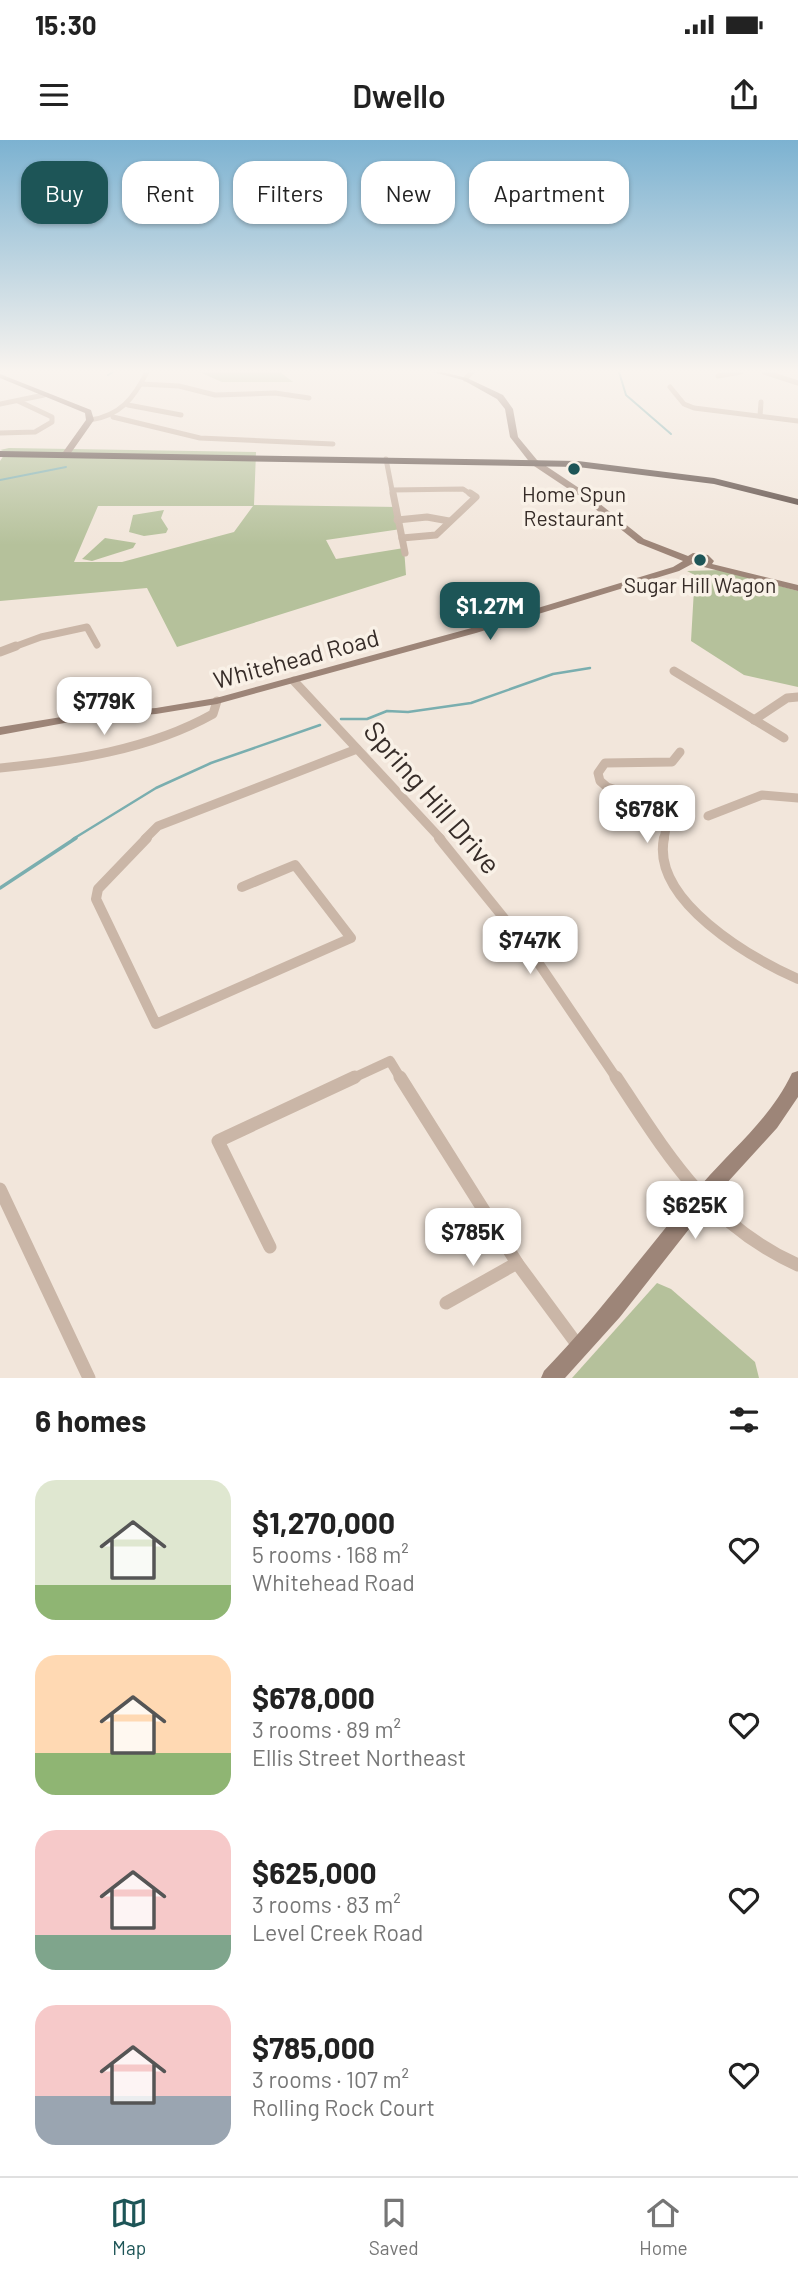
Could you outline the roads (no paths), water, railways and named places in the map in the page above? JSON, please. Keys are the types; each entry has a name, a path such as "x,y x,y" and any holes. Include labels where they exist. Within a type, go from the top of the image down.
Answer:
{"highway":[{"path":"0,449 386,459 529,455 559,463 702,479 798,502"},
{"path":"0,454 67,452 529,455 602,459 685,470 798,496"},
{"path":"550,473 550,465 559,463"}],"street":[{"path":"0,433 39,430"},
{"path":"67,452 82,430"},
{"path":"166,430 200,438 333,444"},
{"path":"512,430 514,437 529,455 640,541 698,561 797,587"},
{"path":"386,459 405,553"},
{"path":"392,490 453,488 475,494 436,535 402,538"},
{"path":"397,520 427,517 449,521"},
{"name":"Whitehead Road","path":"0,731 86,716 156,711 218,701 472,631 698,561"},
{"path":"0,652 41,637 87,627 97,645"},
{"path":"674,671 784,738"},
{"name":"Spring Hill Drive","path":"294,681 349,736 357,749 438,834 514,928 550,976 653,1135 702,1200 750,1241 798,1265"},
{"path":"754,720 787,698 798,697"},
{"path":"0,768 78,760 138,743 199,722 213,714 218,701"},
{"path":"242,887 295,865 351,938 156,1024 96,899 98,889 158,826 357,749"},
{"path":"680,752 672,762 605,763 599,770 598,778 612,790 652,797 666,808 669,817 662,848 669,879 737,948 768,967 798,979"},
{"path":"708,816 762,795 798,798"},
{"path":"270,1247 218,1141 390,1062 517,1264 580,1348"},
{"path":"551,1378 580,1348 702,1200 758,1140 797,1082"},
{"path":"0,1189 89,1378"},
{"path":"446,1303 517,1264"}],"waterway":[{"path":"666,430 671,434"},
{"path":"0,480 66,467"},
{"path":"341,719 367,719 387,711 408,712 471,703 553,674 590,668"},
{"path":"73,839 156,788 211,763 320,725"},
{"path":"0,888 76,838"}],"place":[{"name":"Home Spun Restaurant","path":"574,469"},
{"name":"Sugar Hill Wagon","path":"700,560"}]}
